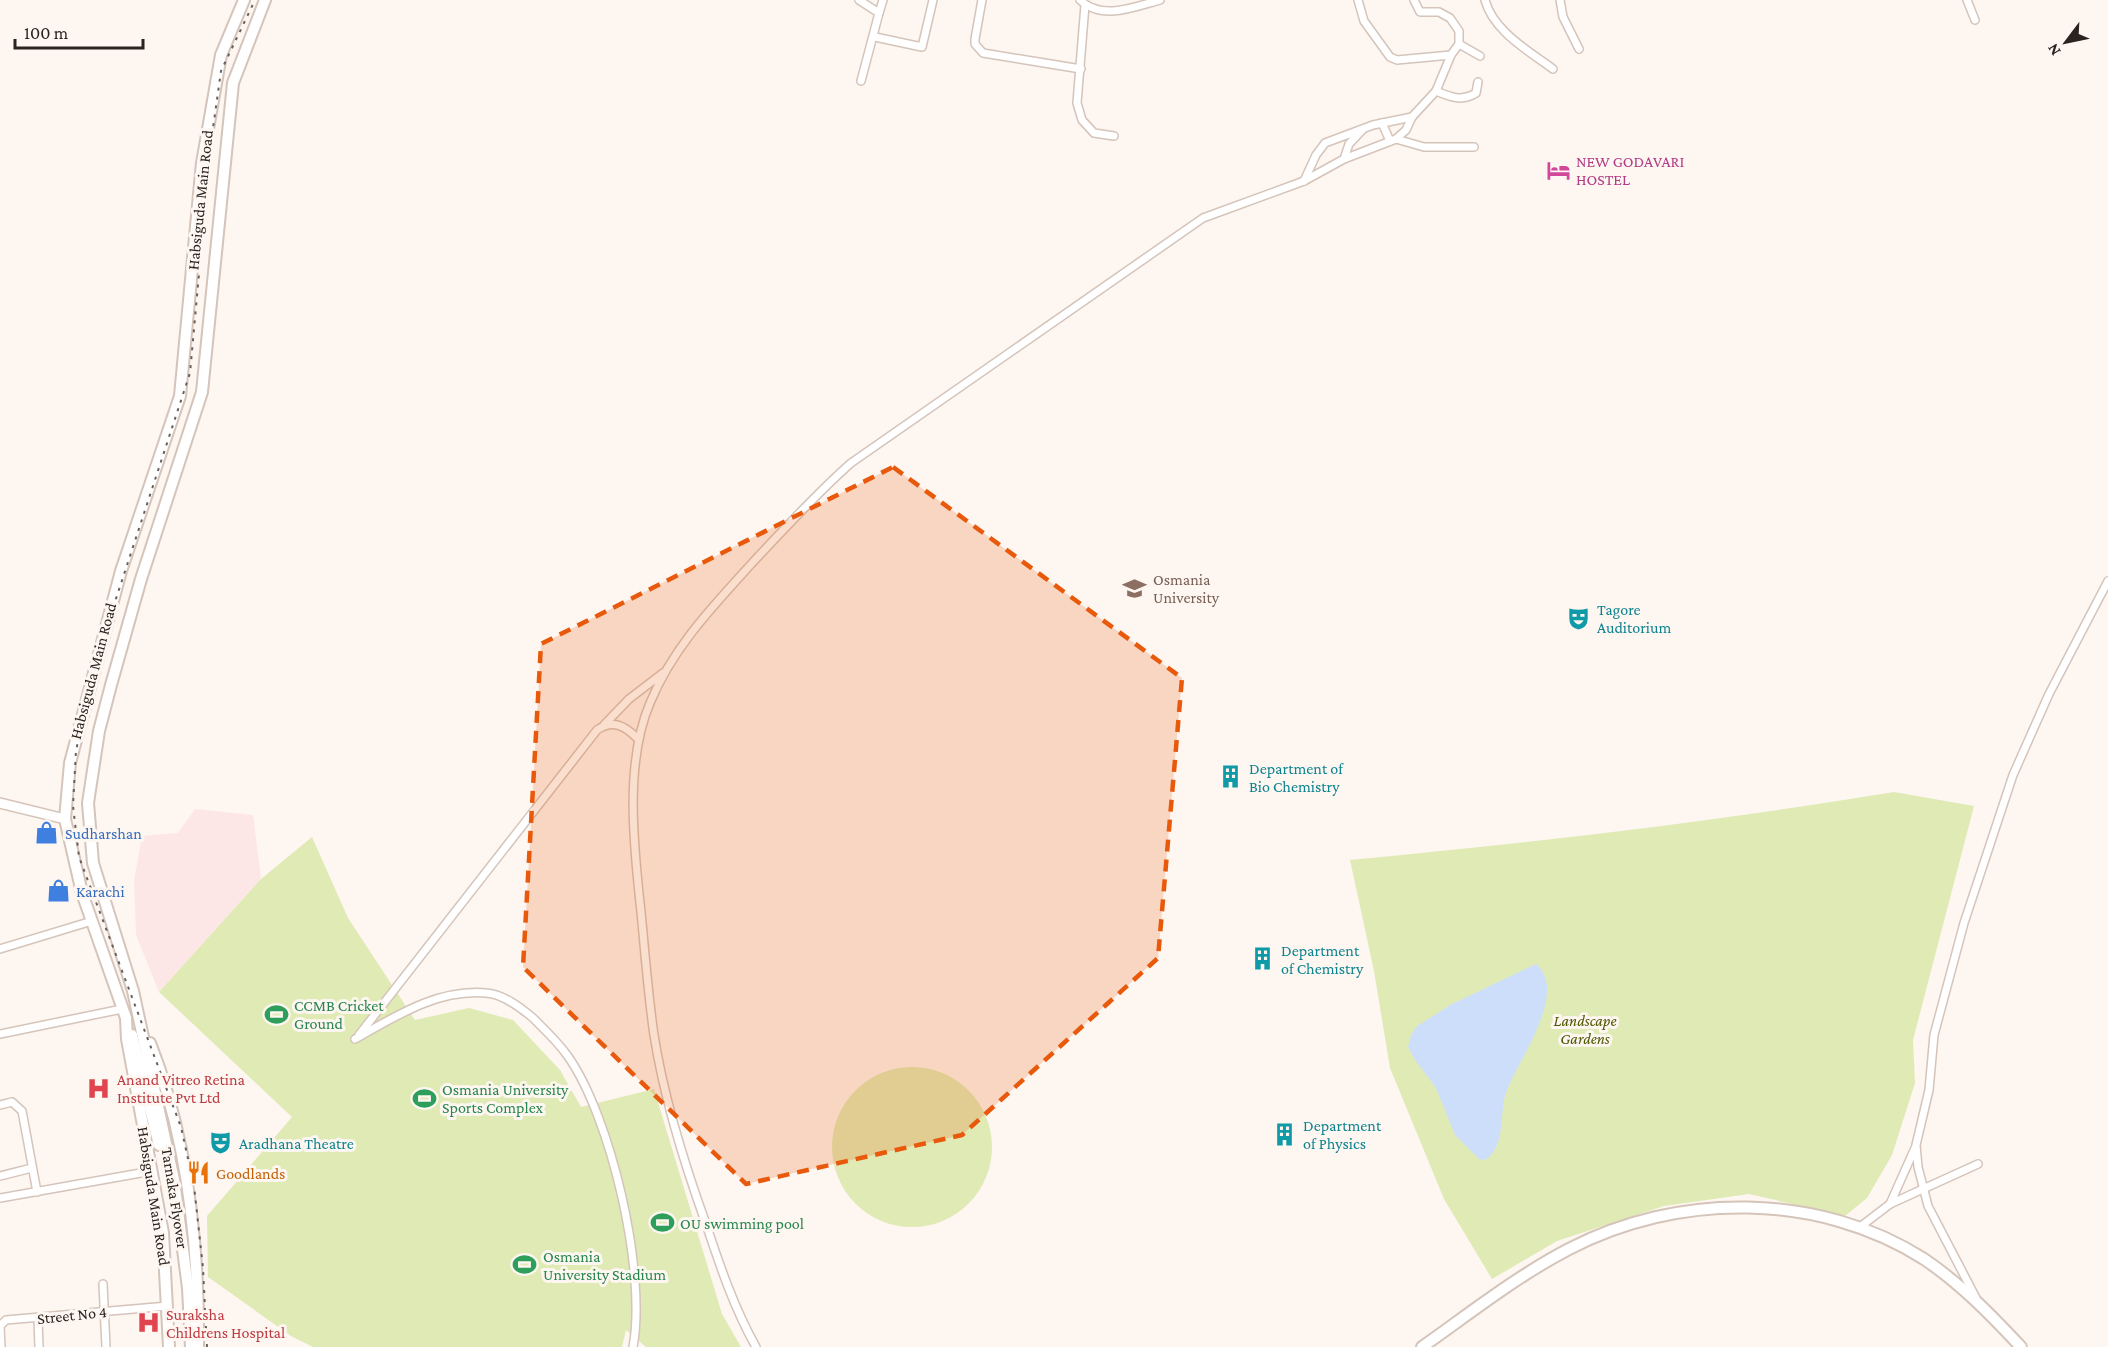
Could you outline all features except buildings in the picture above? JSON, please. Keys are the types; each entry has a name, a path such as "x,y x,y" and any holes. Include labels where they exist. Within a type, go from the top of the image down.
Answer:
{"main road":[{"name":"Habsiguda Main Road","path":"169,1347 163,1233 124,1014 82,893 65,819 70,763 90,678 133,531 180,396 202,163 221,55 244,0"},
{"name":"Habsiguda Main Road","path":"137,1016 122,951 93,862 88,803 95,753 111,685 141,579 202,392 233,83 265,0"},
{"path":"182,373 203,376"},
{"path":"90,678 111,685"},
{"name":"Tarnaka Flyover","path":"124,1014 141,1049 174,1180 188,1288 191,1347"},
{"path":"137,1016 161,1078 177,1134 188,1191 197,1257 198,1347"},
{"name":"Tarnaka Flyover","path":"137,1016 141,1049 167,1181 181,1288 184,1347"},
{"path":"1422,1347 1568,1250 1605,1233 1674,1213 1709,1208 1787,1209 1860,1227 1924,1259 1979,1303 2021,1347"}],"street":[{"path":"859,0 879,13"},
{"path":"861,81 883,0"},
{"path":"874,37 922,47 933,0"},
{"path":"982,0 975,44 983,53 1081,69"},
{"path":"1114,136 1094,133 1082,120 1077,103 1081,69 1083,3 1110,13 1160,0"},
{"path":"1358,0 1364,21 1390,57 1397,60 1451,55"},
{"path":"756,1347 727,1284 686,1167 654,1036 636,868 634,786 638,738 649,704 681,645 716,602 815,494 851,463 1203,218 1304,181 1344,159 1393,140 1406,130 1412,117 1436,91 1451,55 1459,44 1459,31 1450,18 1439,12 1420,12 1414,0"},
{"path":"1485,0 1493,16 1511,37 1553,69"},
{"path":"1560,0 1563,17 1579,49"},
{"path":"1967,0 1974,20"},
{"path":"1459,44 1480,56"},
{"path":"1436,91 1454,98 1468,98 1476,93 1478,82"},
{"path":"1304,181 1316,155 1326,143 1363,128 1412,117"},
{"path":"1382,123 1393,140 1424,147 1474,147"},
{"path":"1344,159 1349,144 1363,128"},
{"path":"1890,1204 1916,1145 1929,1090 1934,1035 1964,923 2007,792 2049,694 2108,581"},
{"path":"633,1347 636,1281 617,1181 593,1102 568,1056 556,1040 514,1004 487,993 433,999 355,1039 597,730 629,699 665,672"},
{"path":"604,725 613,724 627,728 638,738"},
{"path":"0,803 65,819"},
{"path":"0,949 92,921"},
{"path":"0,1034 124,1014"},
{"path":"0,1105 12,1102 22,1111 37,1192"},
{"path":"1916,1145 1922,1188 1938,1227 1979,1303"},
{"path":"1860,1227 1890,1204 1978,1164"},
{"path":"0,1176 32,1168"},
{"path":"0,1198 152,1172"},
{"path":"103,1284 106,1347"},
{"name":"Street No 4","path":"1,1347 2,1323 168,1306"},
{"path":"38,1319 39,1347"}],"highlighted area":[{"path":"893,467 1182,678 1158,958 962,1135 746,1184 523,967 541,644"}],"shaded area":[{"path":"195,809 253,815 261,879 159,992 136,935 134,881 142,836 178,833"}],"green space":[{"name":"Landscape Gardens","path":"1894,792 1974,806 1913,1040 1915,1083 1892,1155 1867,1198 1845,1216 1749,1194 1664,1206 1557,1241 1492,1279 1444,1199 1390,1068 1374,971 1350,860 1622,831"},
{"name":"Osmania University Sports Complex","path":"312,837 348,918 415,1020 469,1008 513,1020 560,1070 581,1107 654,1089 722,1314 741,1347 646,1347 626,1330 622,1347 313,1347 291,1336 208,1277 207,1216 292,1117 159,992 261,879"},
{"path":"912,1067 928,1068 943,1073 957,1080 969,1090 979,1102 986,1116 991,1131 991,1163 986,1178 979,1192 969,1204 957,1214 943,1221 928,1226 912,1227 896,1226 881,1221 867,1214 855,1204 845,1192 838,1178 833,1163 832,1147 833,1131 838,1116 845,1102 855,1090 867,1080 881,1073 896,1068"}],"water":[{"path":"1536,964 1545,976 1547,992 1544,1009 1538,1028 1506,1093 1497,1145 1487,1159 1480,1160 1455,1135 1436,1088 1408,1047 1411,1035 1417,1026 1452,1004"}],"railway":[{"path":"207,1347 203,1268 194,1186 181,1127 79,857 73,806 76,750 110,617 190,373 211,142 221,71 255,0"}],"place":[{"name":"NEW GODAVARI HOSTEL","path":"1558,170"},
{"name":"Osmania University","path":"1135,588"},
{"name":"Tagore Auditorium","path":"1579,618"},
{"name":"Department of Bio Chemistry","path":"1231,777"},
{"name":"Sudharshan","path":"47,833"},
{"name":"Karachi","path":"58,891"},
{"name":"Department of Chemistry","path":"1263,959"},
{"name":"CCMB Cricket Ground","path":"276,1014"},
{"name":"Anand Vitreo Retina Institute Pvt Ltd","path":"99,1088"},
{"name":"Osmania University Sports Complex","path":"424,1098"},
{"name":"Department of Physics","path":"1285,1134"},
{"name":"Aradhana Theatre","path":"221,1143"},
{"name":"Goodlands","path":"198,1173"},
{"name":"OU swimming pool","path":"662,1223"},
{"name":"Osmania University Stadium","path":"525,1265"},
{"name":"Suraksha Childrens Hospital","path":"148,1323"}]}
